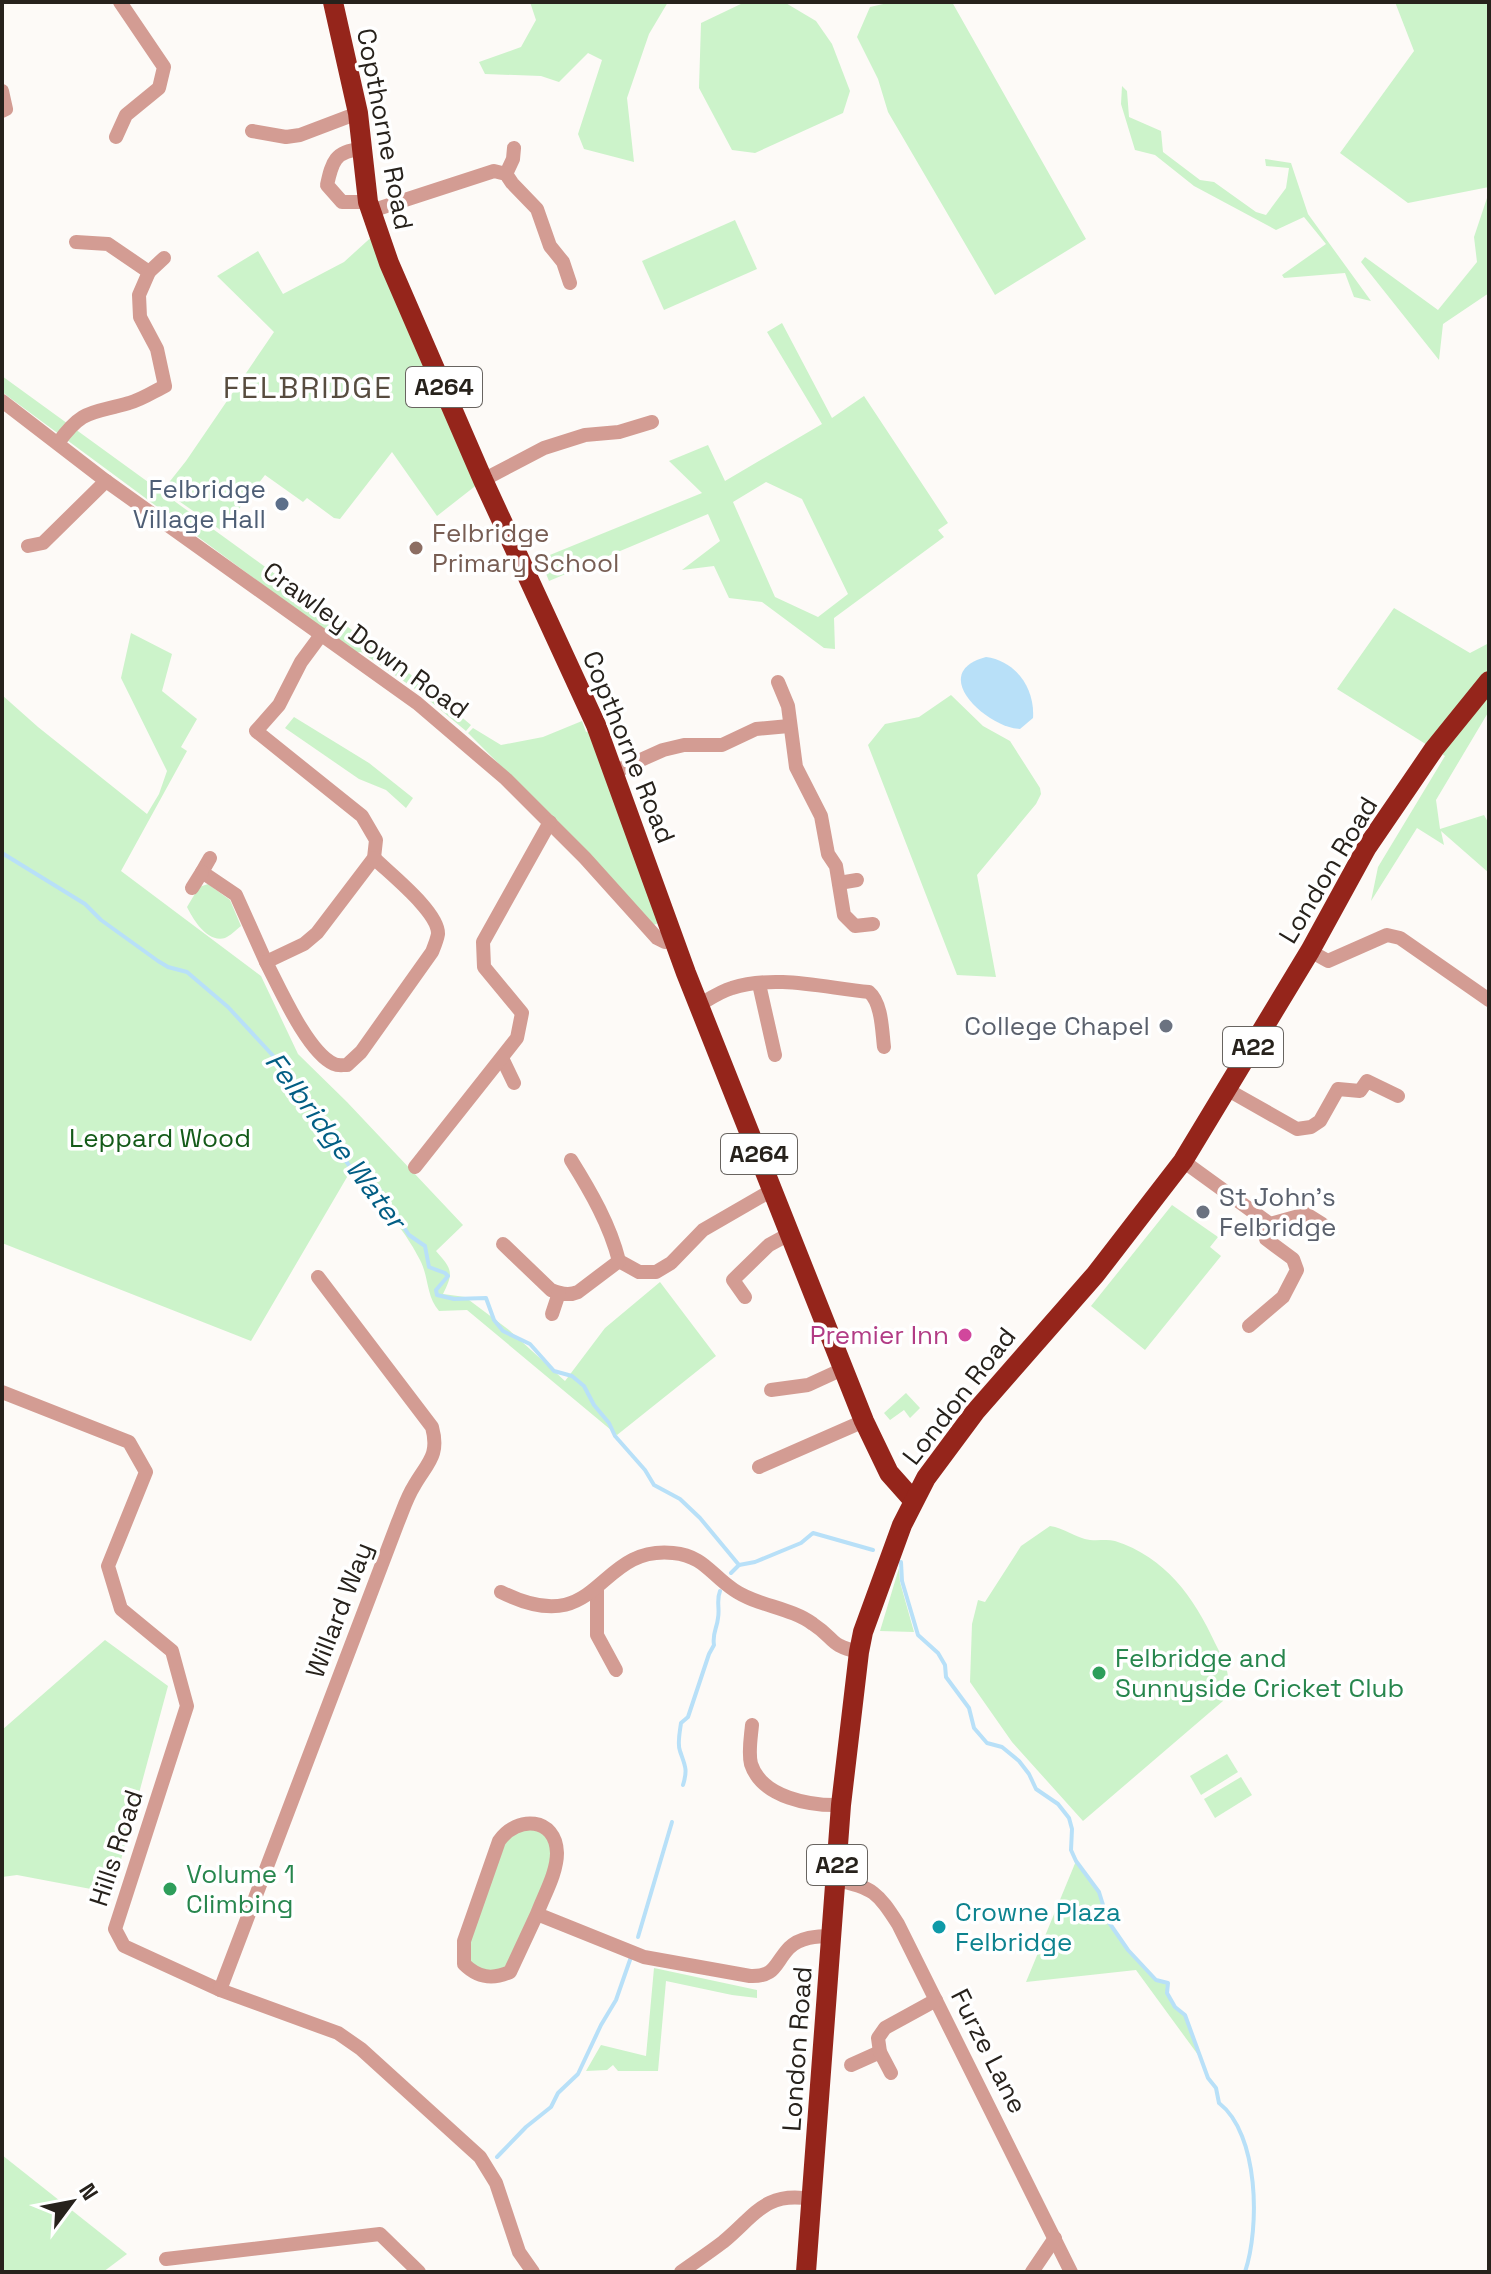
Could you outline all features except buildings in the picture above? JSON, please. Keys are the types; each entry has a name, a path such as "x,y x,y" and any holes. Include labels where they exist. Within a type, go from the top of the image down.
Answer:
{"highway":[{"name":"Copthorne Road","path":"333,2 358,113 370,206 389,263 483,480 596,725 699,1005 864,1421 889,1473 913,1500"},
{"name":"London Road","path":"806,2272 841,1805 859,1652 868,1619 913,1500 961,1430 1095,1275 1183,1161 1310,951 1367,847 1434,749 1489,681"}],"street":[{"path":"116,137 126,115 159,88 164,67 120,2"},
{"path":"2,91 6,109 2,111"},
{"path":"252,131 286,137 300,135 358,113"},
{"path":"506,174 514,148"},
{"path":"361,149 347,150 332,162 327,185 342,202 370,206 494,171 506,174 537,209 550,246 563,262 570,283"},
{"path":"76,242 108,244 149,272"},
{"path":"58,443 79,417 102,408 131,403 165,386 157,349 140,317 139,295 149,272 164,258"},
{"name":"Crawley Down Road","path":"2,401 106,481 417,703 485,760 550,822 657,938 665,942 674,940"},
{"path":"483,480 544,448 585,435 619,432 652,422"},
{"path":"28,546 43,543 106,481"},
{"path":"266,962 304,944 317,933 374,858 376,840 362,816 256,731 279,705 301,662 321,635"},
{"path":"778,682 788,706 796,767 821,816 828,854 836,866 848,921 855,926 873,924"},
{"path":"614,772 663,750 684,745 722,745 756,729 789,726"},
{"path":"415,1167 517,1038 522,1013 484,967 483,942 550,822"},
{"path":"192,888 210,858"},
{"path":"202,872 236,895 301,1031 333,1064 347,1065 361,1052 432,952 438,935 436,923 423,906 374,858"},
{"path":"839,883 857,880"},
{"path":"1310,951 1328,961 1387,935 1400,938 1489,1000"},
{"path":"699,1005 732,988 759,984 810,983 869,992 875,996 884,1047"},
{"path":"759,984 775,1055"},
{"path":"502,1058 514,1083"},
{"path":"1228,1090 1297,1129 1311,1127 1320,1121 1338,1089 1360,1091 1367,1081 1398,1096"},
{"path":"571,1160 589,1189 613,1240 619,1261 639,1272 656,1272 671,1263 703,1230 774,1189"},
{"path":"1183,1161 1270,1224"},
{"path":"1249,1326 1283,1297 1297,1270 1293,1259 1266,1239 1265,1232 1270,1224 1306,1214 1322,1224"},
{"path":"745,1297 733,1280 769,1245 791,1233"},
{"path":"503,1244 551,1290 559,1293 578,1292 619,1261"},
{"name":"Willard Way","path":"220,1990 398,1522 413,1488 434,1457 432,1427 318,1277"},
{"path":"552,1314 559,1293"},
{"path":"771,1390 808,1385 845,1368"},
{"name":"Hills Road","path":"2,1392 129,1442 146,1472 108,1566 121,1609 172,1651 187,1706 115,1929 124,1946 220,1990 344,2037 361,2049 467,2143 489,2169 519,2252 533,2272"},
{"path":"759,1467 864,1421"},
{"path":"501,1592 516,1599 557,1607 572,1604 597,1590 608,1576 635,1556 671,1552 699,1559 735,1591 792,1612 815,1624 837,1647 859,1652"},
{"path":"597,1590 597,1635 616,1670"},
{"path":"752,1725 752,1765 760,1778 796,1801 841,1805"},
{"path":"533,1822 547,1829 555,1841 557,1855 537,1914 510,1972 493,1978 482,1977 464,1964 464,1941 499,1841 507,1830 533,1822"},
{"name":"Furze Lane","path":"836,1880 862,1885 883,1900 898,1924 1071,2272"},
{"path":"537,1914 644,1957 750,1976 764,1977 772,1972 791,1946 813,1936 832,1936"},
{"path":"891,2073 880,2052 878,2038 885,2028 936,2000"},
{"path":"851,2065 880,2052"},
{"path":"681,2272 725,2241 770,2202 791,2196 811,2199"},
{"path":"166,2259 380,2234 419,2272"},
{"path":"1032,2272 1055,2238"}],"green space":[{"path":"530,2 668,2 649,34 627,98 634,162 584,149 578,134 602,60 588,53 559,82 541,76 485,74 479,62 521,47 536,20"},
{"path":"745,2 784,2 816,21 832,44 850,91 843,113 755,153 732,150 699,88 701,23"},
{"path":"892,2 952,2 1086,239 995,295 888,112 878,79 857,37 870,7"},
{"path":"1395,2 1489,2 1489,187 1408,203 1340,153 1414,51"},
{"path":"1122,86 1127,91 1129,117 1161,131 1163,152 1200,180 1214,182 1256,212 1266,215 1286,188 1289,168 1266,166 1265,159 1291,163 1308,214 1371,301 1354,297 1345,273 1284,278 1282,275 1326,244 1304,217 1276,230 1194,186 1155,155 1135,150 1121,104"},
{"path":"1489,192 1489,293 1443,324 1439,360 1361,262 1365,257 1438,310 1477,262 1474,237"},
{"path":"735,220 757,269 664,310 642,261"},
{"path":"377,232 483,480 437,516 392,452 340,519 307,498 303,502 265,475 222,531 163,490 274,332 217,276 258,251 283,294 344,262"},
{"path":"782,323 832,418 864,396 948,523 938,530 944,537 834,618 835,649 824,648 762,602 729,598 714,566 682,570 720,541 708,514 549,581 540,559 702,493 669,461 708,445 725,481 822,424 767,332","holes":["766,482 802,499 848,594 818,617 775,597 733,502"]},
{"path":"2,376 392,659 471,725 466,731 418,691 361,652 355,653 2,392"},
{"path":"1394,608 1470,653 1489,643 1489,711 1436,800 1440,829 1484,815 1489,824 1489,873 1441,831 1444,845 1417,828 1371,901 1378,867 1445,756 1337,689"},
{"name":"Leppard Wood","path":"131,633 172,654 162,691 197,719 181,747 187,751 121,871 261,976 298,1054 463,1225 436,1251 450,1271 443,1294 465,1297 509,1330 565,1381 605,1328 660,1282 716,1356 617,1435 467,1310 439,1311 432,1299 423,1266 406,1236 350,1172 251,1341 2,1243 2,695 147,814 159,794 167,771 121,678"},
{"path":"951,695 983,726 1010,741 1041,794 977,875 996,977 957,975 868,745 885,724 919,717"},
{"path":"294,717 369,763 413,798 406,808 386,790 359,779 285,728"},
{"path":"582,721 586,732 590,731 658,923 654,925 587,852 468,733 473,728 501,745 543,737"},
{"path":"208,884 230,900 241,926 225,938 218,939 207,934 187,907 199,887"},
{"path":"1172,1205 1218,1237 1210,1247 1221,1256 1145,1350 1091,1306"},
{"path":"906,1393 920,1408 910,1418 904,1410 890,1420 884,1413"},
{"name":"Felbridge and Sunnyside Cricket Club","path":"1050,1526 1085,1539 1115,1541 1149,1557 1163,1568 1198,1610 1222,1658 1228,1678 1223,1701 1083,1821 1012,1742 970,1682 972,1624 978,1600 985,1602 1021,1546"},
{"path":"899,1568 914,1632 880,1631"},
{"path":"105,1640 168,1686 112,1893 17,1875 2,1877 2,1730"},
{"path":"1227,1754 1238,1772 1201,1795 1190,1776"},
{"path":"1241,1777 1252,1795 1215,1818 1204,1799"},
{"path":"525,1827 540,1832 548,1839 551,1854 548,1868 512,1963 493,1973 475,1967 468,1957 470,1934 504,1841"},
{"path":"1076,1861 1099,1892 1108,1921 1128,1949 1156,1980 1168,1983 1167,1993 1175,2007 1185,2015 1204,2063 1136,1970 1026,1982"},
{"path":"654,1968 757,1990 757,1998 666,1981 658,2071 618,2071 613,2065 607,2070 586,2071 601,2045 646,2056"},
{"path":"2,2155 127,2254 103,2272 2,2272"}],"water":[{"path":"986,657 1015,670 1027,687 1033,718 1020,729 993,720 979,710 962,687 962,675 969,665"}],"waterway":[{"name":"Felbridge Water","path":"2,853 85,904 101,920 158,961 187,972 228,1007 290,1074 340,1151 347,1154 346,1161 355,1174 377,1186 409,1235 425,1246 429,1267 448,1276 436,1290 437,1295 454,1299 486,1298 494,1320 503,1331 530,1344 554,1371 572,1376 584,1386 615,1436 654,1485 680,1499 739,1565 731,1573"},
{"path":"739,1565 755,1562 801,1543 813,1533 873,1550"},
{"path":"901,1562 902,1581 918,1635 938,1653 945,1665 946,1677 969,1708 974,1728 987,1743 1002,1747 1019,1761 1036,1789 1058,1804 1069,1818 1071,1850 1099,1892 1108,1921 1128,1950 1156,1980 1168,1983 1167,1993 1175,2007 1185,2015 1208,2078 1216,2088 1219,2103 1232,2117 1249,2158 1254,2207 1245,2272"},
{"name":"Felbridge Water","path":"683,1785 686,1771 679,1745 681,1723 688,1717 714,1645 720,1591"},
{"name":"Felbridge Water","path":"638,1937 672,1822"},
{"name":"Felbridge Water","path":"497,2157 551,2107 558,2093 578,2074 616,2000 631,1957"}],"place":[{"name":"Felbridge Village Hall","path":"282,504"},
{"name":"Felbridge Primary School","path":"416,548"},
{"name":"College Chapel","path":"1166,1026"},
{"name":"St John's Felbridge","path":"1203,1212"},
{"name":"Premier Inn","path":"965,1335"},
{"name":"Felbridge and Sunnyside Cricket Club","path":"1099,1673"},
{"name":"Volume 1 Climbing","path":"170,1889"},
{"name":"Crowne Plaza Felbridge","path":"939,1927"}],"district":[{"name":"FELBRIDGE","path":"308,388"}]}
